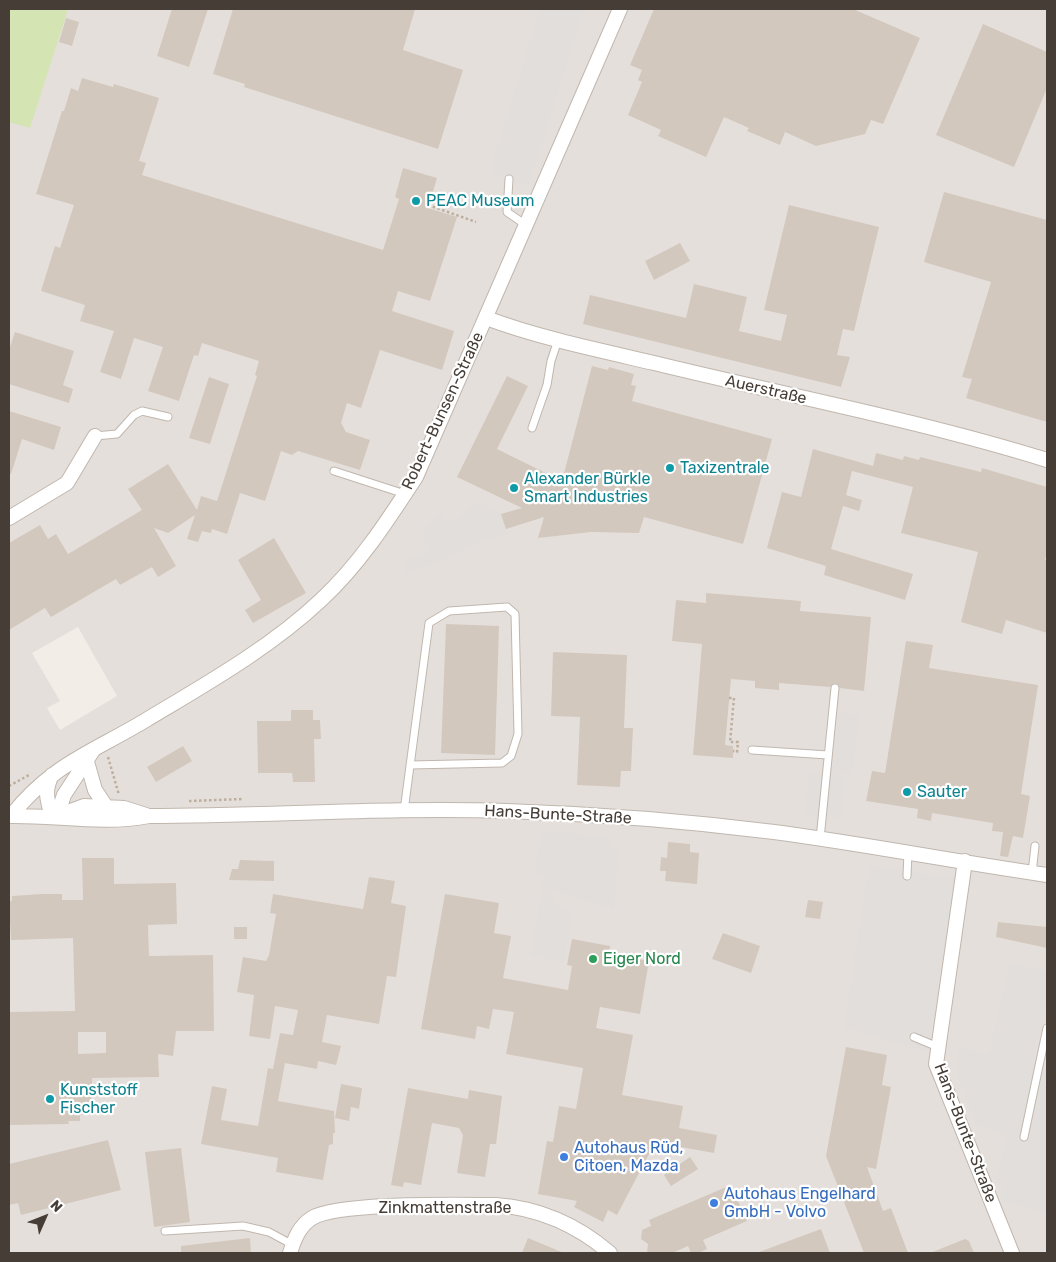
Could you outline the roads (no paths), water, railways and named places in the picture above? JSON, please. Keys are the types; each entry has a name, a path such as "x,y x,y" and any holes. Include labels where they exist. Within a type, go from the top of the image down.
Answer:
{"street":[{"name":"Robert-Bunsen-Straße","path":"10,816 35,788 52,774 245,658 299,619 323,598 382,528 416,477 620,9"},
{"name":"Auerstraße","path":"486,318 558,340 793,397 898,419 1047,460"},
{"path":"9,518 67,483 94,436"},
{"path":"55,816 64,795 99,746"},
{"path":"87,762 95,790 107,808"},
{"path":"52,774 46,785 46,796 55,816"},
{"name":"Hans-Bunte-Straße","path":"55,816 84,806 124,808 149,816"},
{"name":"Hans-Bunte-Straße","path":"10,816 55,816 86,821 124,821 149,816 505,811 718,826 908,852 1047,875"},
{"name":"Hans-Bunte-Straße","path":"965,861 936,1064 1012,1253"},
{"name":"Zinkmattenstraße","path":"291,1249 296,1235 312,1218 337,1210 496,1205 518,1206 544,1214 576,1229 610,1253"}],"lane":[{"path":"509,179 506,212 526,225"},
{"path":"532,428 547,385 551,361 558,340"},
{"path":"94,436 117,434 134,415 142,410 168,417"},
{"path":"334,471 405,494"},
{"path":"404,811 410,765 429,623 449,611 507,607 516,614 518,734 511,756 502,763 410,765"},
{"path":"820,839 835,688"},
{"path":"752,750 828,755"},
{"path":"1032,873 1036,846"},
{"path":"907,876 908,852"},
{"path":"1024,1137 1047,1028"},
{"path":"914,1038 938,1047"},
{"path":"165,1231 243,1226 269,1232 291,1249"}],"place":[{"name":"PEAC Museum","path":"416,201"},
{"name":"Taxizentrale","path":"670,468"},
{"name":"Alexander Bürkle Smart Industries","path":"514,488"},
{"name":"Sauter","path":"907,792"},
{"name":"Eiger Nord","path":"593,959"},
{"name":"Kunststoff Fischer","path":"50,1099"},
{"name":"Autohaus Rüd, Citoen, Mazda","path":"564,1157"},
{"name":"Autohaus Engelhard GmbH - Volvo","path":"714,1203"}]}
